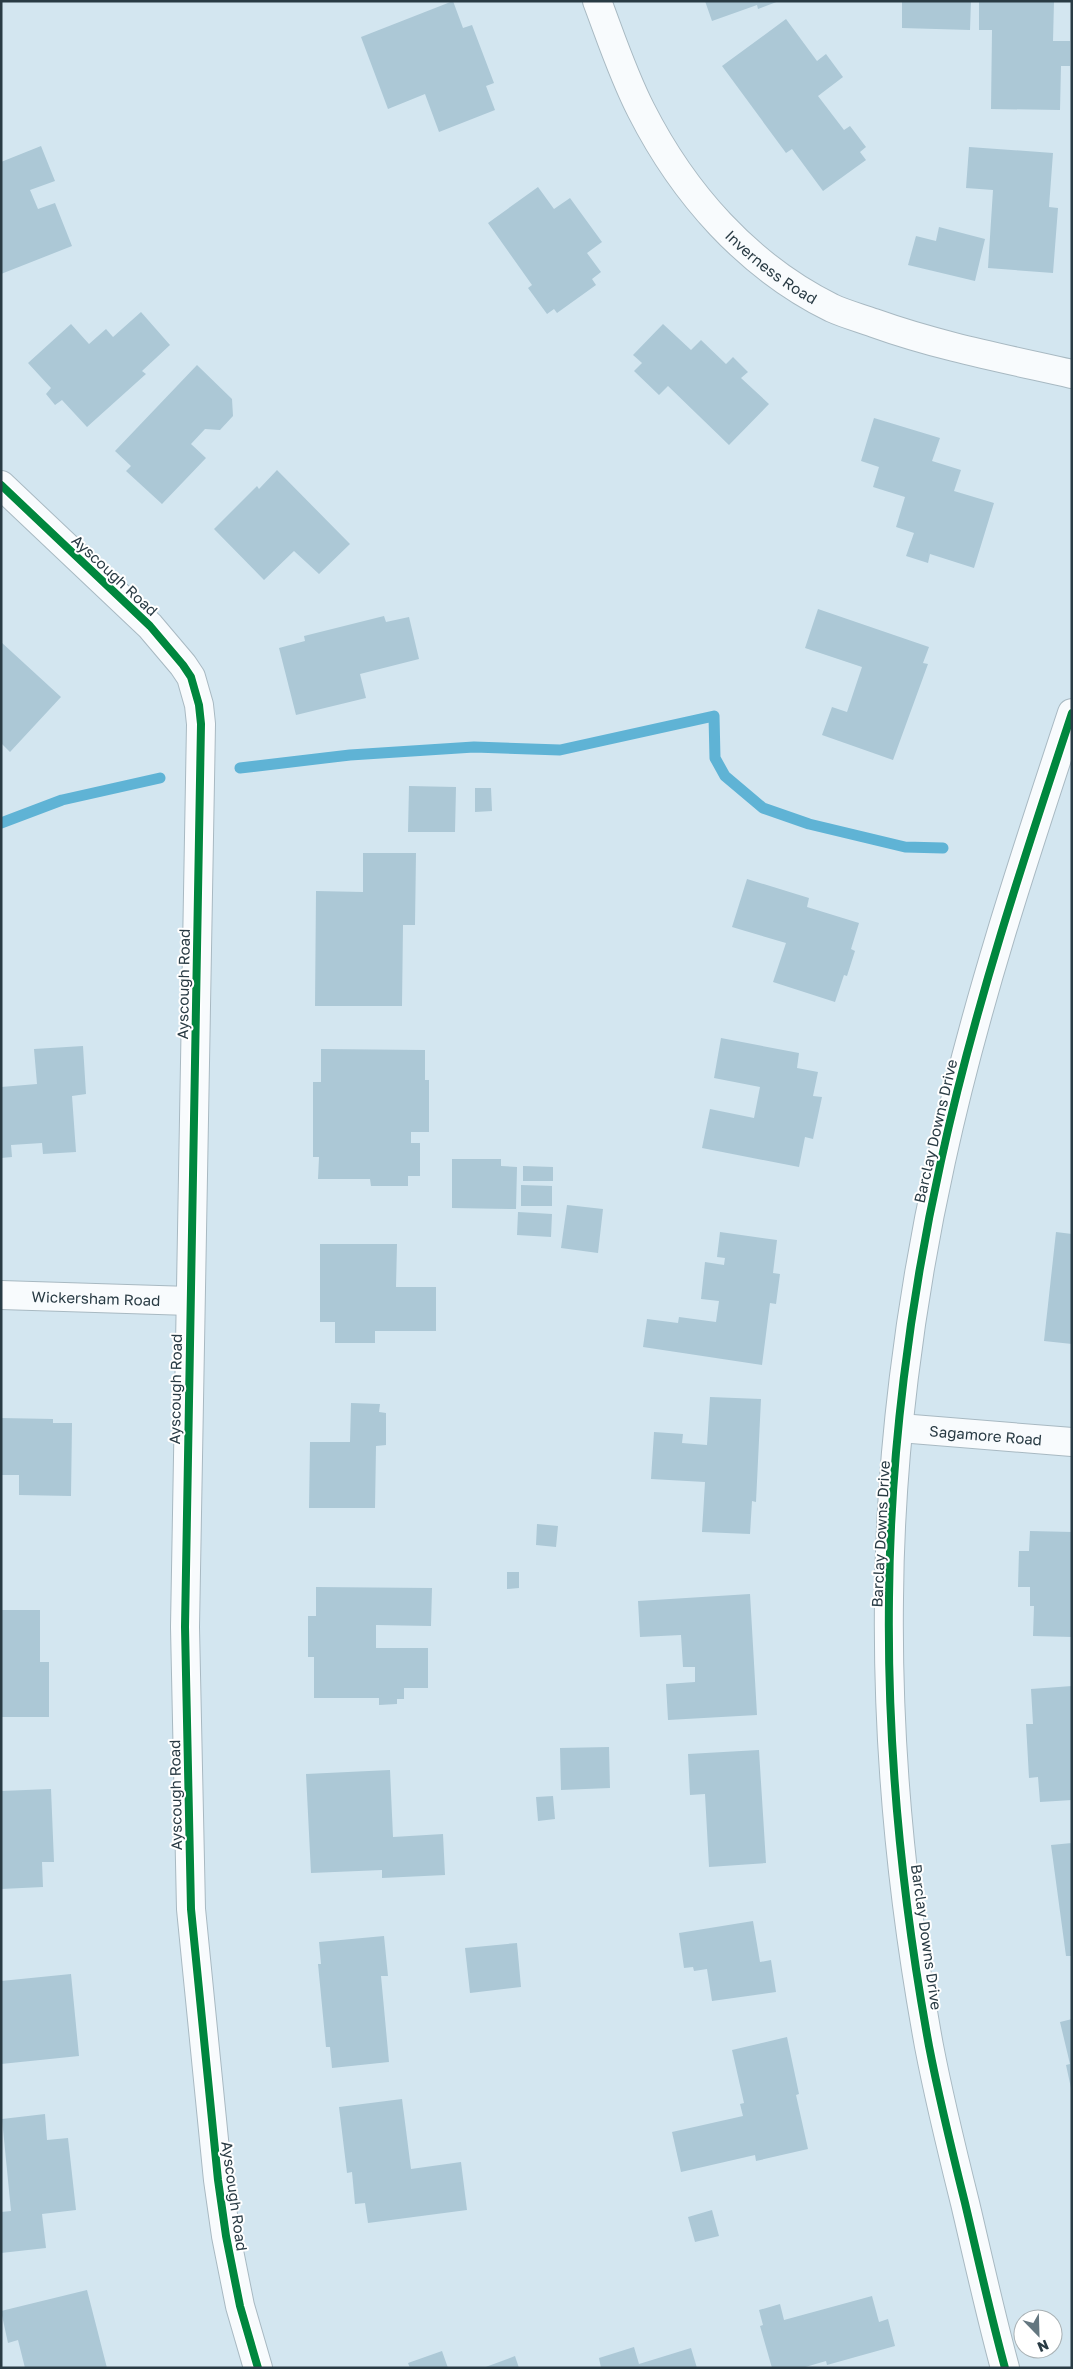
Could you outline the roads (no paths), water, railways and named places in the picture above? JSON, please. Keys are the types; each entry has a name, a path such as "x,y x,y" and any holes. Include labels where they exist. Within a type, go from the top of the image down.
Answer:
{"street":[{"name":"Inverness Road","path":"597,1 640,108 666,156 688,188 725,230 776,274 833,309 897,331 1072,374"},
{"name":"Ayscough Road","path":"1,485 157,633 183,665 190,678 199,705 201,724 198,938 185,1627 191,1908 223,2218 240,2306 258,2368"},
{"name":"Barclay Downs Drive","path":"1005,2368 947,2128 930,2048 905,1884 892,1731 889,1600 892,1522 900,1428 920,1273 940,1165 955,1098 997,944 1072,713"},
{"name":"Wickersham Road","path":"1,1296 190,1301"},
{"name":"Sagamore Road","path":"900,1428 1072,1442"}],"waterway":[{"path":"240,768 350,755 474,747 560,750 714,716 715,758 725,776 763,808 809,824 905,847 943,848"},
{"path":"1,823 62,800 160,778"}]}
